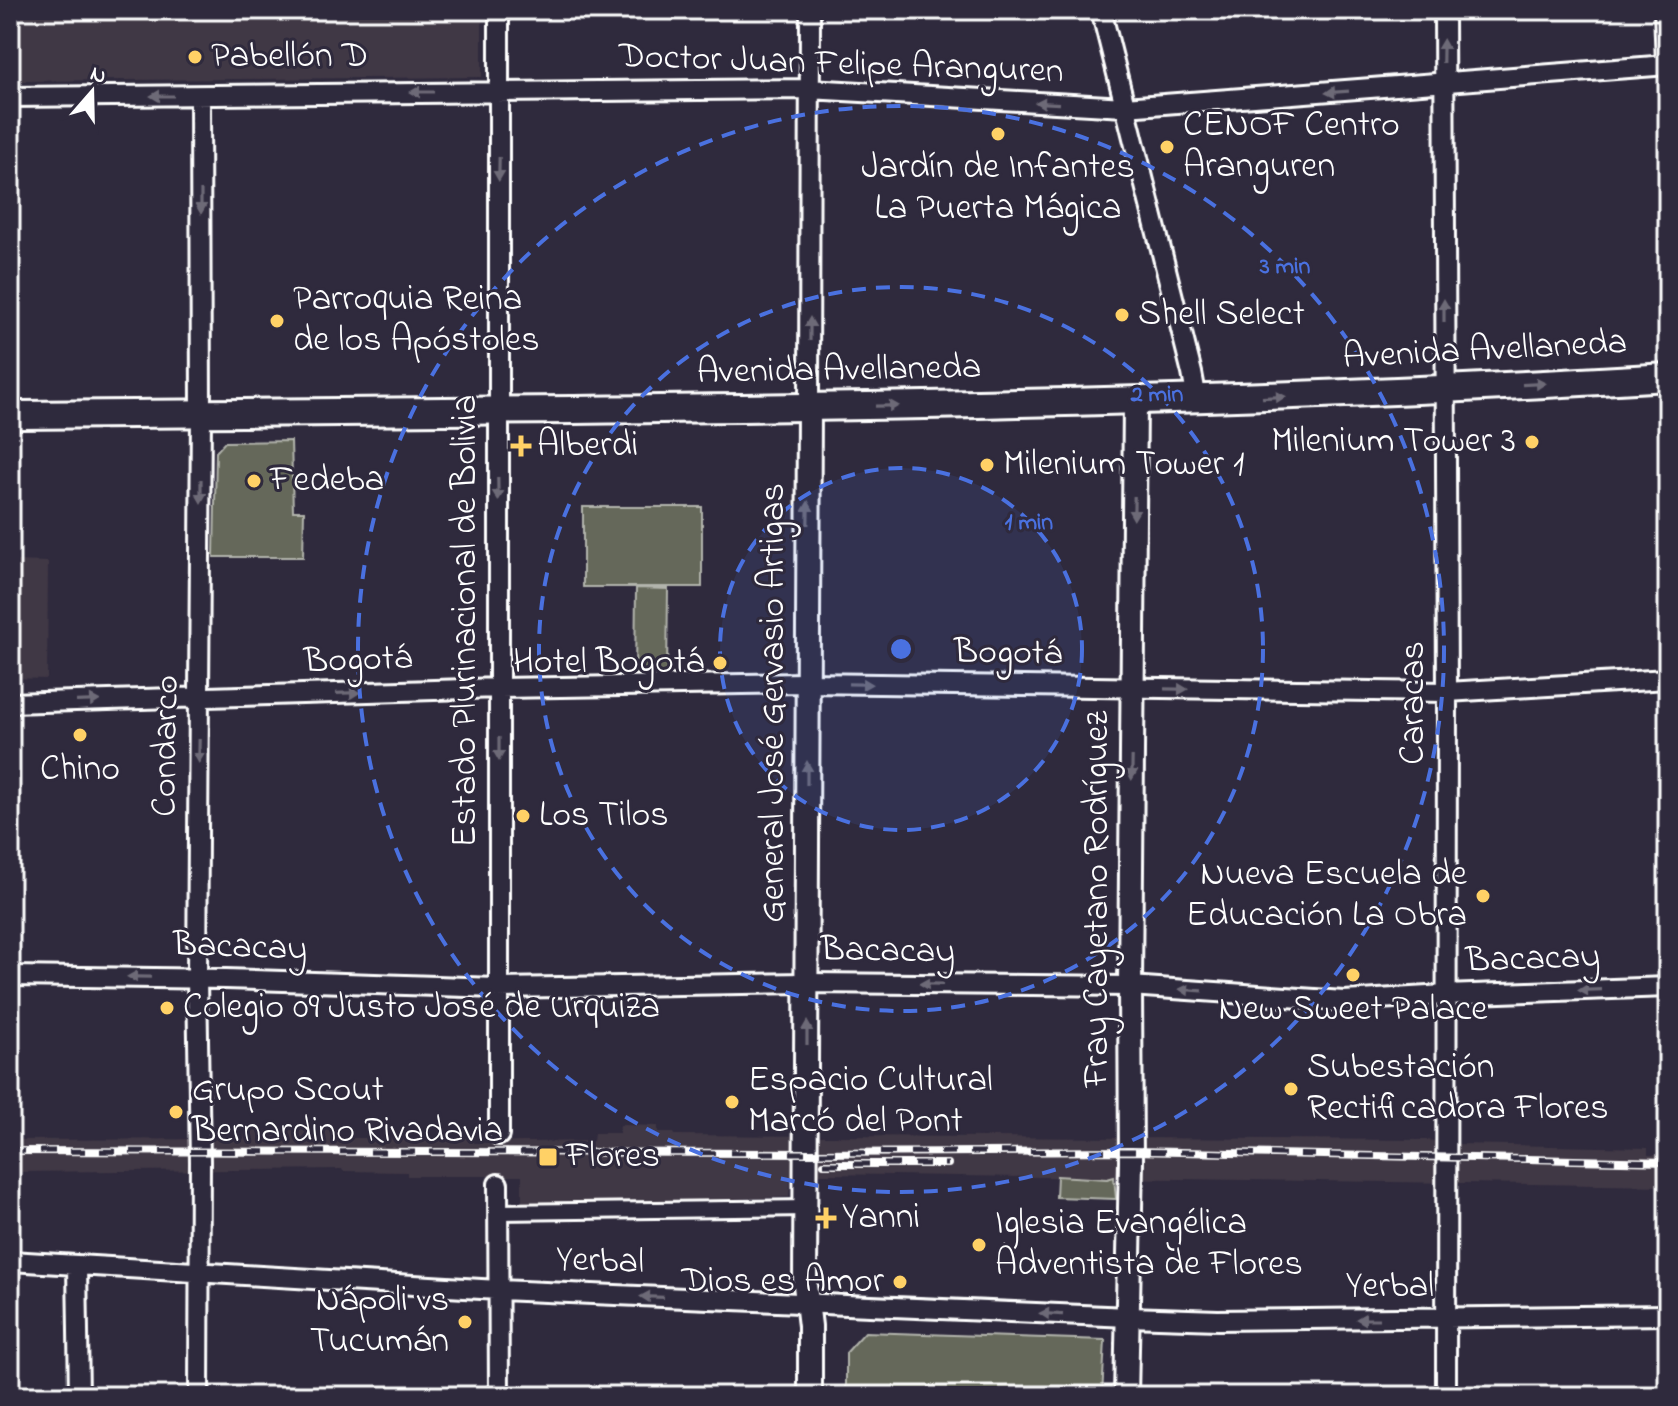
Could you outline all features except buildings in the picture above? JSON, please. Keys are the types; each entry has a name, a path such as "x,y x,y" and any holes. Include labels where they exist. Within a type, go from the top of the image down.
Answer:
{"main road":[{"name":"Avenida Avellaneda","path":"10,415 1135,402 1668,377"}],"street":[{"name":"Estado Plurinacional de Bolivia","path":"499,10 499,1135"},
{"name":"General José Gervasio Artigas","path":"810,10 805,1285 810,1396"},
{"path":"1101,10 1197,400"},
{"name":"Caracas","path":"1444,10 1446,1396"},
{"path":"1666,10 1668,65"},
{"name":"Doctor Juan Felipe Aranguren","path":"10,97 809,89 1125,107 1668,65"},
{"name":"Condarco","path":"199,1396 200,96"},
{"name":"Fray Cayetano Rodríguez","path":"1126,1396 1135,402"},
{"name":"Bogotá","path":"10,703 500,688 806,683 1447,692 1668,679"},
{"name":"Bacacay","path":"10,976 197,978 497,988 807,983 1130,986 1344,1001 1668,987"},
{"path":"498,1184 499,1396"},
{"path":"497,1212 807,1208"},
{"name":"Yerbal","path":"10,1261 498,1290 1218,1320 1668,1315"},
{"path":"77,1265 79,1396"}],"shaded area":[{"path":"10,10 482,10 482,77 10,81"},
{"path":"10,561 48,562 47,679 10,678"},
{"path":"620,1125 658,1126 658,1133 674,1135 1427,1140 1458,1144 1648,1148 1648,1155 1668,1155 1668,1186 825,1174 791,1175 789,1197 648,1203 617,1208 617,1202 522,1203 522,1176 407,1176 407,1172 342,1169 10,1172 10,1140 244,1139 245,1130 331,1130 332,1138 474,1138 474,1143 593,1141 594,1133 619,1133"}],"green space":[{"name":"Fedeba","path":"291,441 293,511 304,511 303,557 214,557 216,452 225,442"},
{"path":"583,507 702,507 702,587 583,587"},
{"path":"636,588 668,589 667,674 635,674"},
{"path":"1057,1176 1114,1177 1116,1199 1056,1197"},
{"path":"865,1332 1105,1340 1102,1396 846,1396 846,1353"}],"railway":[{"path":"10,1151 1131,1151 1668,1162"},
{"path":"824,1164 948,1164"}],"place":[{"name":"Pabellón D","path":"195,57"},
{"name":"Jardín de Infantes La Puerta Mágica","path":"998,134"},
{"name":"CENOF Centro Aranguren","path":"1167,147"},
{"name":"Shell Select","path":"1122,315"},
{"name":"Parroquia Reina de los Apóstoles","path":"277,321"},
{"name":"Milenium Tower 3","path":"1532,442"},
{"name":"Alberdi","path":"521,446"},
{"name":"Milenium Tower 1","path":"987,465"},
{"name":"Fedeba","path":"254,481"},
{"name":"Hotel Bogotá","path":"720,663"},
{"name":"Chino","path":"80,735"},
{"name":"Los Tilos","path":"523,816"},
{"name":"Nueva Escuela de Educación La Obra","path":"1483,896"},
{"name":"New Sweet Palace","path":"1353,975"},
{"name":"Colegio 09 Justo José de Urquiza","path":"167,1008"},
{"name":"Subestación Rectificadora Flores","path":"1291,1089"},
{"name":"Espacio Cultural Marcó del Pont","path":"732,1102"},
{"name":"Grupo Scout Bernardino Rivadavia","path":"176,1112"},
{"name":"Flores","path":"548,1157"},
{"name":"Yanni","path":"826,1218"},
{"name":"Iglesia Evangélica Adventista de Flores","path":"979,1245"},
{"name":"Dios es Amor","path":"900,1282"},
{"name":"Nápoli vs Tucumán","path":"465,1322"}]}
